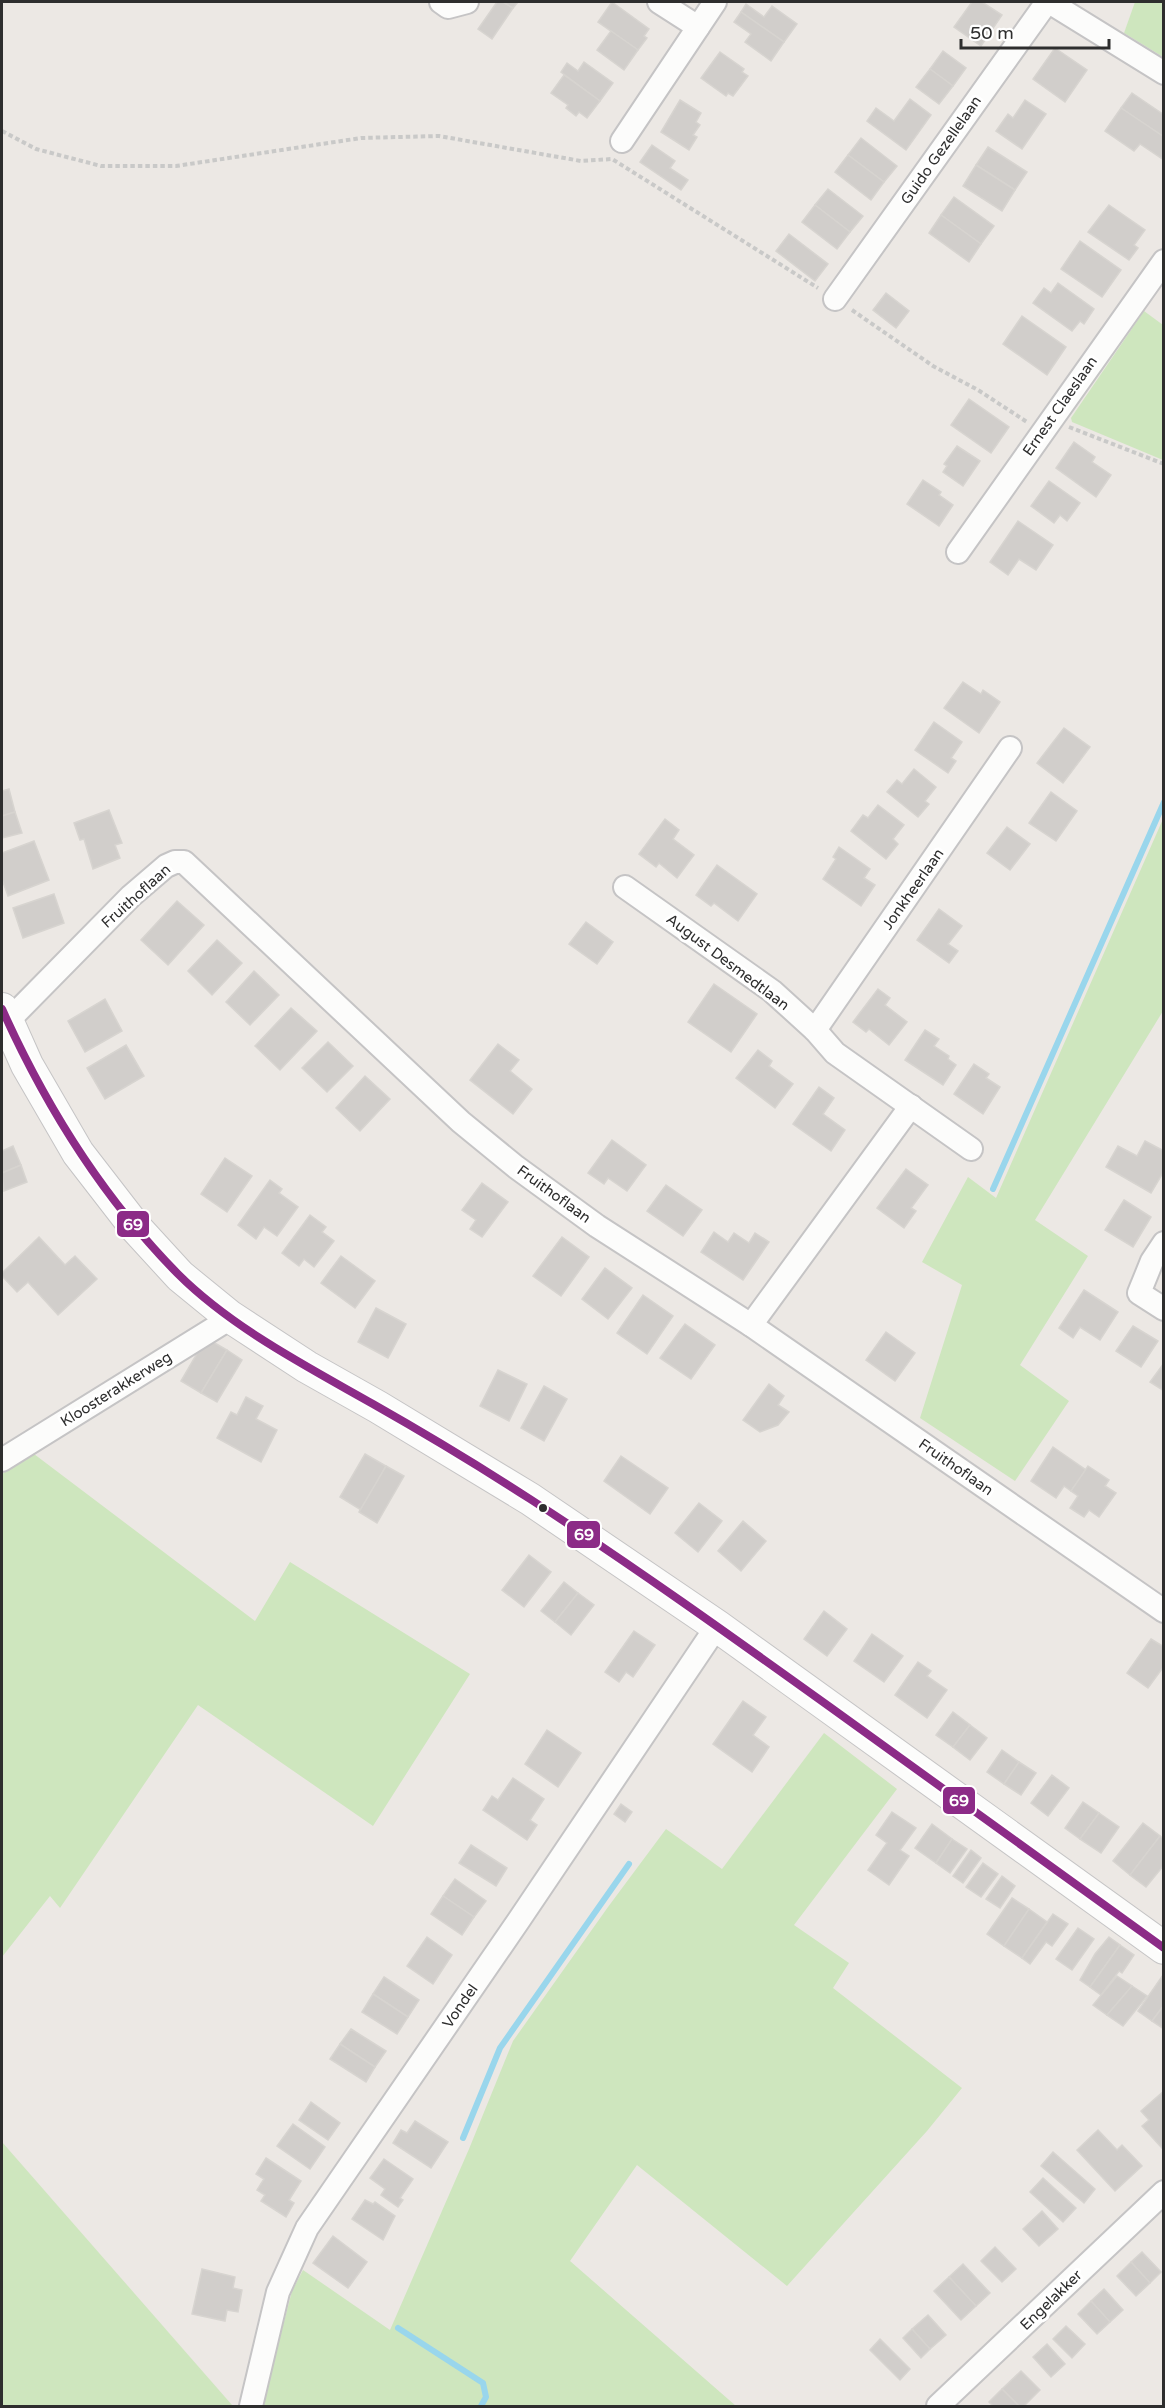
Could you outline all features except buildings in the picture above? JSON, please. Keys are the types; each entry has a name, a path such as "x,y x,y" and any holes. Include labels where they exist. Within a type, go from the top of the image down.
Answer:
{"main road":[{"path":"4,1016 27,1065 78,1153 135,1228 180,1276 229,1316 306,1367 378,1407 530,1499 717,1626 1164,1948"}],"street":[{"path":"441,2 448,7 467,2"},
{"path":"659,2 698,27"},
{"path":"617,150 715,2"},
{"path":"1048,2 1164,73"},
{"name":"Guido Gezellelaan","path":"835,299 1048,2"},
{"name":"Ernest Claeslaan","path":"958,552 1049,419 1164,261"},
{"name":"Jonkheerlaan","path":"815,1030 1010,748"},
{"name":"Fruithoflaan","path":"4,1016 166,866 175,862 184,862 462,1122 516,1167 597,1226 752,1325 1164,1611"},
{"name":"August Desmedtlaan","path":"625,887 772,991 815,1030 835,1053 971,1149"},
{"path":"752,1325 911,1106"},
{"path":"1164,1243 1152,1261 1139,1293 1164,1309"},
{"name":"Kloosterakkerweg","path":"2,1460 221,1324 229,1316"},
{"name":"Vondel","path":"251,2406 278,2292 307,2228 526,1911 717,1626"},
{"name":"Engelakker","path":"938,2406 1164,2192"}],"path":[{"path":"2,131 36,149 101,166 176,166 361,138 439,136 580,161 617,150"},
{"path":"1049,419 1164,464"}],"green space":[{"path":"1135,2 1163,2 1163,57 1124,33"},
{"path":"1144,311 1163,325 1163,460 1072,422 1071,418"},
{"path":"1163,819 1163,1011 1035,1220 1088,1256 1020,1365 1069,1401 1015,1481 920,1418 962,1285 922,1262 968,1177 996,1198"},
{"path":"34,1454 255,1621 290,1562 470,1674 373,1826 198,1705 60,1908 50,1896 2,1957 2,1474"},
{"path":"824,1733 897,1789 794,1925 849,1963 833,1988 962,2088 927,2131 787,2286 637,2165 570,2261 736,2406 262,2406 292,2291 303,2270 390,2330 469,2149 513,2041 666,1829 722,1869"},
{"path":"2,2142 232,2405 232,2406 2,2406"}],"waterway":[{"path":"993,1189 1164,802"},
{"path":"463,2138 500,2048 629,1864"},
{"path":"398,2328 483,2383 486,2397 481,2406"}],"transit line":[{"name":"69","path":"2,1009 37,1081 78,1149 150,1245 199,1294 271,1345 452,1450 606,1549 756,1654 1164,1948"}]}
